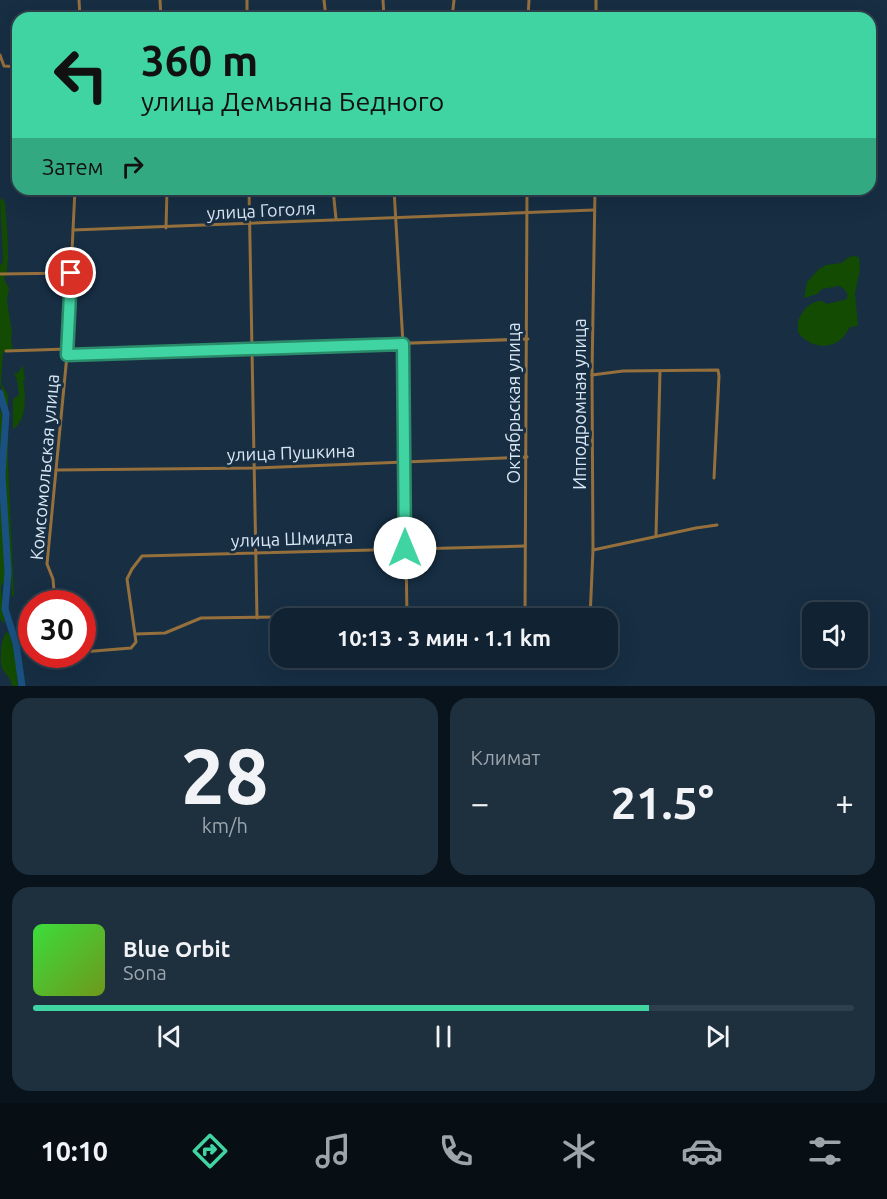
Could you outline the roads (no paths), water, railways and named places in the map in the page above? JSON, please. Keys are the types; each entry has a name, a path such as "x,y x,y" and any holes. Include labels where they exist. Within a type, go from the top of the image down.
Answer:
{"street":[{"path":"0,55 4,66 12,67"},
{"name":"Комсомольская улица","path":"54,590 53,579 47,564 67,355 75,195"},
{"path":"166,228 167,195"},
{"path":"249,195 257,618"},
{"path":"334,195 336,219"},
{"path":"394,195 403,344 407,608"},
{"name":"Октябрьская улица","path":"525,608 527,195"},
{"name":"Ипподромная улица","path":"590,608 593,550 592,375 595,195"},
{"name":"улица Гоголя","path":"73,230 594,210"},
{"path":"0,274 71,273"},
{"path":"67,355 528,339"},
{"path":"6,351 67,349"},
{"path":"592,375 623,371 718,370 714,478"},
{"path":"656,536 660,371"},
{"name":"улица Пушкина","path":"56,470 256,468 527,457"},
{"path":"593,550 717,525"},
{"name":"улица Шмидта","path":"136,634 127,579 142,556 525,546"},
{"path":"96,651 131,648 136,642 136,634 165,633 201,618 270,617"}],"waterway":[{"path":"0,393 6,414 2,474 8,573 5,609 16,643 22,686"}]}
